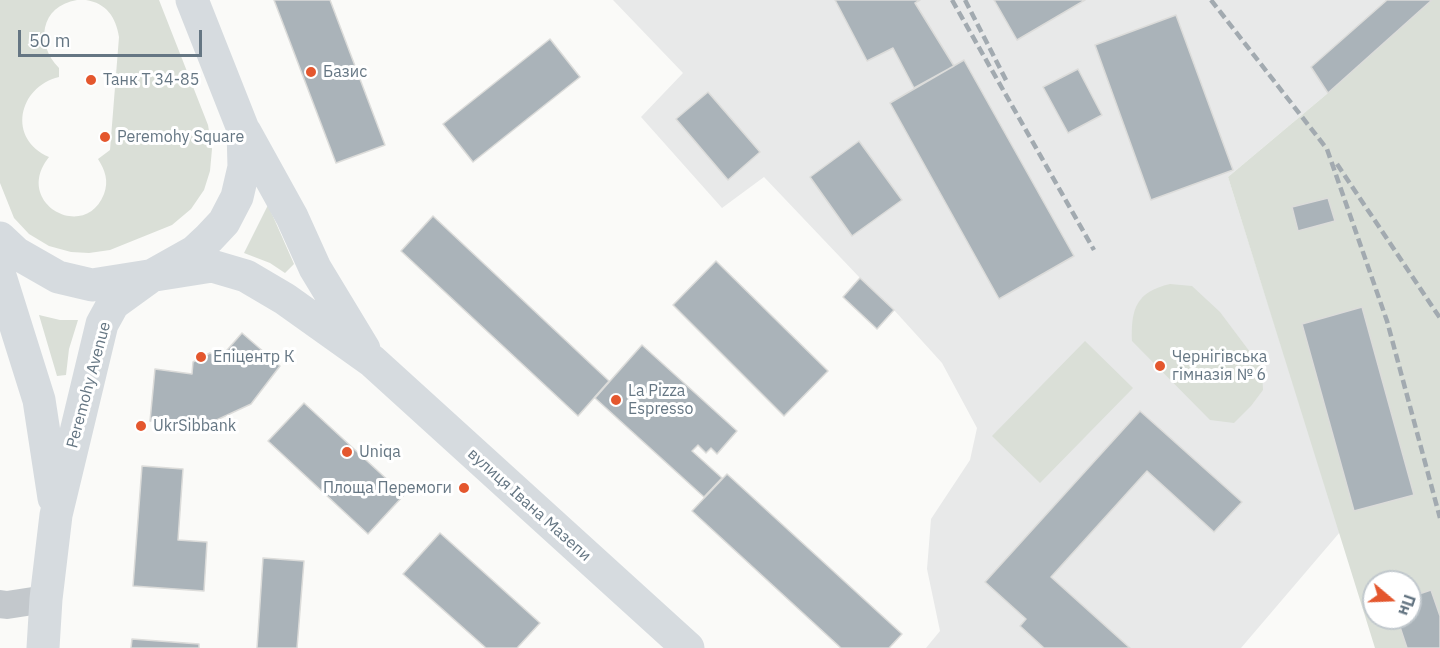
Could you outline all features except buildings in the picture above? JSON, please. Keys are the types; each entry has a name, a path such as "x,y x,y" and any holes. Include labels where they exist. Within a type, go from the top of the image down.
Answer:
{"main road":[{"path":"0,238 16,253 58,277 92,285 153,275 194,252 224,222 237,197 244,167 243,129 192,0"},
{"name":"вулиця Івана Мазепи","path":"243,129 292,217 315,268 372,361"},
{"name":"вулиця Івана Мазепи","path":"153,275 212,266 246,276 285,300 372,361 688,648"},
{"name":"Peremohy Avenue","path":"43,648 46,598 56,515 102,324 112,304 153,275"},
{"name":"Peremohy Avenue","path":"0,276 39,400 56,515"}],"lane":[{"path":"0,604 7,605 46,598"}],"shaded area":[{"name":"Peremohy Square","path":"0,0 77,0 55,10 49,18 44,38 51,58 59,68 59,77 34,91 23,114 23,126 27,138 36,149 49,157 40,174 39,189 45,202 56,211 68,216 82,215 95,208 104,194 106,176 98,159 110,150 119,37 113,17 109,12 99,4 86,0 159,0 208,125 212,149 210,171 204,190 191,209 172,225 110,250 89,253 71,252 49,246 29,234 14,218 0,183"},
{"path":"613,0 1432,0 1328,93 1228,177 1340,532 1241,648 926,648 940,631 927,569 931,519 970,460 977,428 942,363 894,310 860,278 764,177 722,208 641,117 683,73"},
{"path":"1432,0 1440,0 1440,648 1375,648 1369,630 1422,630 1422,570 1362,570 1362,606 1228,177 1328,93"},
{"path":"268,205 294,264 285,273 270,263 244,253"},
{"path":"1170,284 1192,286 1220,312 1262,368 1263,390 1234,423 1210,420 1132,341 1133,320 1138,304 1150,292"},
{"path":"39,315 60,320 78,320 69,349 66,375 57,376"},
{"path":"1085,341 1133,388 1040,483 992,436"}],"railway":[{"path":"952,0 1094,250"},
{"path":"965,0 1008,84"},
{"path":"1211,0 1327,149 1387,321 1440,518"},
{"path":"1337,164 1440,318"}],"place":[{"name":"Базис","path":"311,72"},
{"name":"Танк Т 34-85","path":"91,80"},
{"name":"Peremohy Square","path":"105,137"},
{"name":"Епіцентр К","path":"201,357"},
{"name":"Чернігівська гімназія № 6","path":"1160,366"},
{"name":"La Pizza Espresso","path":"616,400"},
{"name":"UkrSibbank","path":"141,426"},
{"name":"Uniqa","path":"347,452"},
{"name":"Площа Перемоги","path":"464,488"}]}
